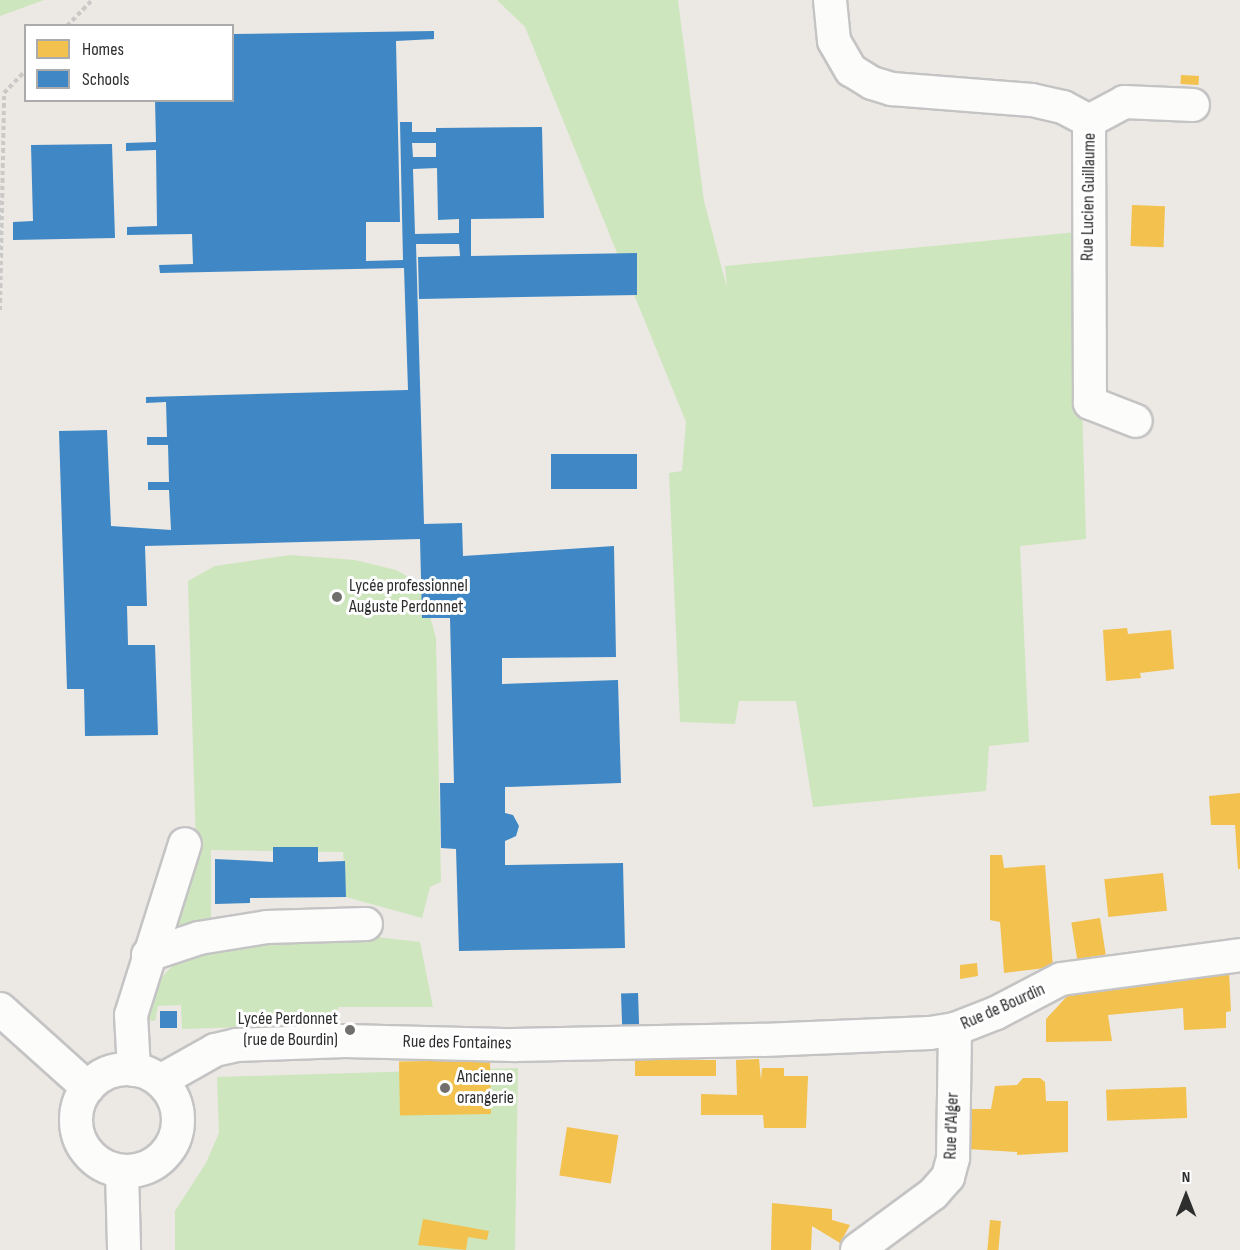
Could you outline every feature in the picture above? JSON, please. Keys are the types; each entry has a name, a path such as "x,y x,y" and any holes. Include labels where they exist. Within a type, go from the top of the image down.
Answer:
{"street":[{"name":"Rue Lucien Guillaume","path":"830,0 834,41 850,69 872,83 892,89 1032,100 1063,107 1089,121 1090,403 1136,421"},
{"path":"1089,121 1124,102 1193,105"},
{"path":"147,1075 117,1070 88,1088 76,1117 84,1147 107,1167 122,1171 154,1164 175,1140 177,1108 147,1075 131,1015 148,955 185,844"},
{"path":"148,955 199,938 267,927 366,924"},
{"name":"Rue de Bourdin","path":"763,1040 955,1029 996,1013 1061,979 1240,955"},
{"path":"0,1009 88,1088"},
{"name":"Rue d'Alger","path":"857,1250 933,1194 948,1177 952,1158 955,1029"},
{"name":"Rue des Fontaines","path":"147,1075 215,1050 236,1045 345,1041 514,1044 763,1040"},
{"path":"122,1171 124,1250"}],"path":[{"path":"70,24 92,0"},
{"path":"0,310 4,93 24,72"}],"green space":[{"path":"0,0 44,0 0,16"},
{"path":"497,0 678,0 704,201 727,288 725,266 1077,232 1086,539 1020,546 1029,742 989,746 986,791 813,807 796,701 739,701 735,724 680,722 669,473 682,471 686,422 525,27"},
{"path":"290,555 355,560 396,570 421,584 436,638 441,882 430,887 422,918 346,897 343,852 211,850 211,921 187,932 178,928 172,917 196,848 188,581 215,566"},
{"path":"351,934 420,942 433,1007 338,1007 338,1024 182,1029 181,1005 158,1006 155,1021 143,1020 144,997 173,965 191,955 236,943"},
{"path":"518,1068 515,1250 175,1250 175,1211 206,1163 219,1133 217,1077"}],"building: Homes":[{"path":"1181,75 1199,76 1199,85 1181,84"},
{"path":"1132,205 1165,206 1164,247 1131,246"},
{"path":"1127,628 1128,634 1171,630 1174,669 1140,673 1141,678 1106,681 1103,630"},
{"path":"1240,793 1240,869 1238,869 1235,825 1211,825 1209,796"},
{"path":"990,855 1002,855 1004,868 1045,865 1053,967 1004,973 1000,922 990,920"},
{"path":"1163,873 1167,911 1108,917 1104,879"},
{"path":"1100,918 1106,955 1077,959 1071,923"},
{"path":"977,963 978,976 960,979 960,965"},
{"path":"1229,971 1231,1011 1226,1012 1226,1028 1184,1030 1183,1008 1108,1015 1112,1041 1046,1042 1046,1019 1070,993"},
{"path":"759,1059 761,1080 762,1068 784,1068 784,1076 808,1076 806,1128 764,1128 763,1115 701,1115 701,1094 737,1095 736,1060"},
{"name":"Ancienne orangerie","path":"490,1060 491,1114 400,1116 399,1062"},
{"path":"635,1060 716,1060 716,1076 635,1076"},
{"path":"1023,1078 1040,1078 1045,1082 1046,1101 1068,1101 1068,1152 1017,1155 1017,1152 967,1149 968,1109 991,1109 995,1086 1017,1085"},
{"path":"1186,1087 1187,1118 1107,1121 1106,1090"},
{"path":"567,1127 618,1135 611,1184 559,1175"},
{"path":"772,1203 832,1209 832,1220 850,1225 840,1243 812,1226 811,1250 771,1250"},
{"path":"423,1219 489,1231 487,1240 468,1237 466,1250 418,1245"},
{"path":"990,1220 1001,1221 998,1250 987,1250"}],"building: Schools":[{"path":"434,31 434,39 396,41 400,222 366,222 366,261 403,260 400,122 412,122 412,132 436,132 436,128 542,127 544,218 471,219 471,256 637,253 637,295 419,299 418,257 460,256 459,244 416,244 424,524 462,523 463,556 614,546 616,657 502,658 502,684 618,680 621,783 505,787 505,813 513,815 519,826 516,836 505,841 505,865 623,863 625,948 459,951 456,849 441,848 440,783 454,783 450,618 422,618 420,539 145,546 147,606 127,606 128,645 155,645 158,735 85,736 84,689 67,689 59,431 107,430 111,526 171,530 169,490 148,490 148,482 169,482 168,445 147,445 147,437 167,437 166,402 146,403 146,397 408,390 404,268 160,273 159,265 193,264 192,234 127,235 127,227 157,226 156,150 126,151 126,143 156,142 155,102 234,102 234,34","holes":["412,143 436,143 436,157 413,157","437,168 438,220 459,219 459,233 415,234 413,169"]},
{"path":"112,144 115,238 13,240 13,222 33,221 31,145"},
{"path":"551,454 637,454 637,489 551,489"},
{"path":"273,847 318,847 318,862 345,861 346,897 250,898 250,903 215,904 215,859 273,862"},
{"path":"638,993 639,1027 622,1028 621,994"},
{"path":"160,1011 177,1011 177,1028 160,1028"}],"place":[{"name":"Lycée professionnel Auguste Perdonnet","path":"337,597"},
{"name":"Lycée Perdonnet (rue de Bourdin)","path":"350,1030"},
{"name":"Ancienne orangerie","path":"445,1088"}]}
